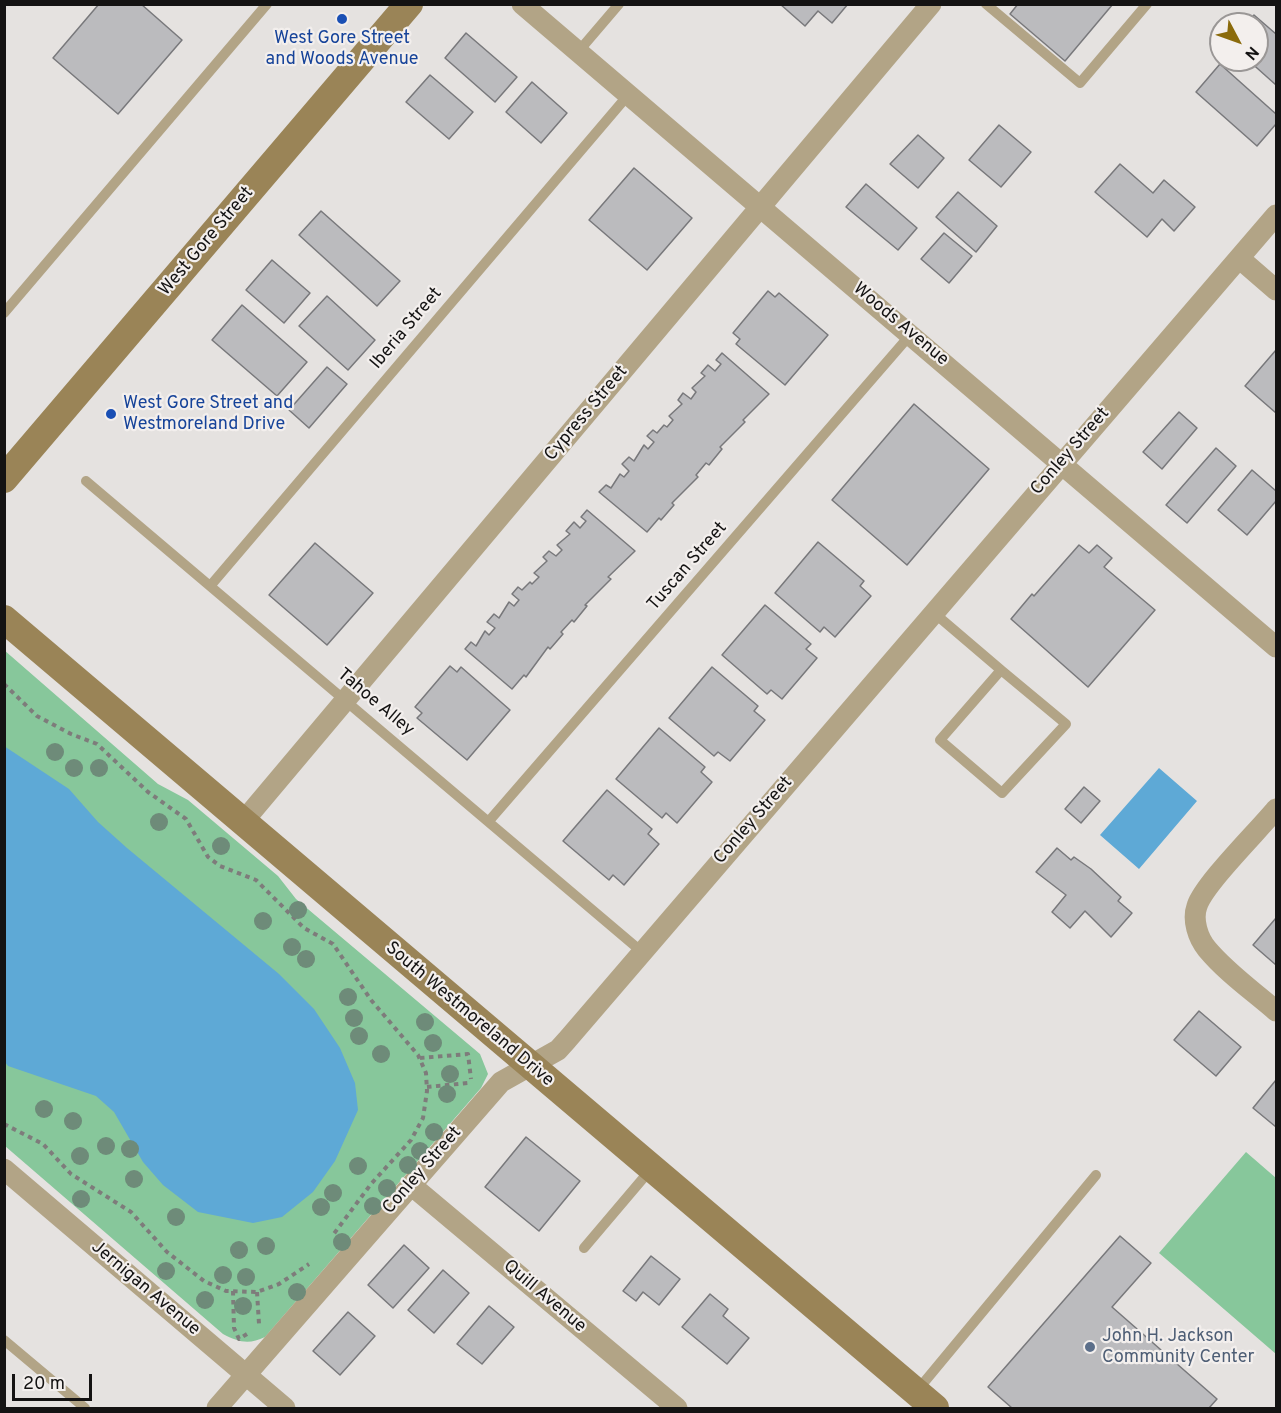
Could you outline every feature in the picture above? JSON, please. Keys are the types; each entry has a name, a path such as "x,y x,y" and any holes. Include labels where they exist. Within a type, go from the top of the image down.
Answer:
{"street":[{"name":"West Gore Street","path":"4,480 409,4"},
{"name":"Woods Avenue","path":"522,4 1062,462 1276,647"},
{"name":"Cypress Street","path":"242,822 932,4"},
{"name":"Conley Street","path":"217,1408 501,1082 558,1050 1276,215"},
{"path":"1239,258 1276,290"},
{"name":"South Westmoreland Drive","path":"4,619 925,1400"},
{"path":"1276,809 1207,889 1197,906 1196,927 1206,947 1220,964 1276,1011"},
{"name":"Jernigan Avenue","path":"4,1169 285,1408"},
{"name":"Quill Avenue","path":"411,1185 676,1408"}],"lane":[{"path":"4,313 267,4"},
{"path":"578,52 619,4"},
{"path":"986,4 1080,83 1147,4"},
{"name":"Iberia Street","path":"211,585 629,94"},
{"name":"Tuscan Street","path":"489,821 911,334"},
{"name":"Tahoe Alley","path":"86,481 642,952"},
{"path":"933,612 1066,724 1002,793 940,740 1001,670"},
{"path":"584,1248 651,1169"},
{"path":"925,1400 1096,1175"},
{"path":"4,1340 85,1408"}],"path":[{"path":"4,684 37,716 71,734 97,744 148,792 186,819 208,856 220,866 256,880 304,928 333,944 371,999 393,1022 420,1058 426,1073 427,1087 423,1118 411,1140 371,1184 330,1239"},
{"path":"420,1058 468,1054 472,1083 427,1087"},
{"path":"4,1124 43,1144 70,1174 131,1212 167,1252 204,1281 233,1291 257,1292 279,1284 316,1256"},
{"path":"233,1291 234,1328 239,1339 260,1327 257,1292"}],"green space":[{"path":"4,650 158,784 188,800 278,876 296,899 480,1054 488,1074 481,1088 265,1337 244,1342 223,1334 5,1146"},
{"path":"1246,1152 1276,1178 1276,1354 1159,1253"}],"water":[{"path":"4,746 69,789 98,822 127,848 279,974 314,1009 340,1048 355,1083 358,1110 335,1161 313,1192 282,1217 253,1223 198,1212 163,1185 143,1162 114,1112 96,1096 8,1066 5,1062"},
{"path":"1159,768 1197,801 1139,869 1100,835"}],"building":[{"path":"99,4 141,4 182,40 118,114 53,58"},
{"path":"780,4 848,4 832,23 818,11 805,26"},
{"path":"1018,4 1113,4 1065,61 1010,14"},
{"path":"1269,28 1276,34 1276,85 1261,72 1269,72"},
{"path":"466,33 517,77 495,102 445,58"},
{"path":"1213,72 1229,72 1276,114 1276,124 1257,146 1196,92"},
{"path":"430,75 473,112 449,139 406,102"},
{"path":"532,82 567,113 541,143 506,112"},
{"path":"999,125 1031,152 1001,187 969,160"},
{"path":"918,135 944,158 918,188 890,164"},
{"path":"1120,164 1153,193 1164,180 1195,207 1174,231 1162,219 1147,237 1095,192"},
{"path":"634,168 692,218 647,270 589,220"},
{"path":"866,184 917,228 898,250 846,207"},
{"path":"958,192 997,226 976,252 936,217"},
{"path":"321,211 400,281 377,306 299,235"},
{"path":"944,233 972,256 949,283 921,259"},
{"path":"272,260 310,293 284,323 246,290"},
{"path":"768,291 775,297 779,293 828,335 785,385 736,344 740,339 733,333"},
{"path":"327,296 375,340 348,370 299,326"},
{"path":"242,305 307,362 277,396 212,340"},
{"path":"1276,350 1276,413 1245,386"},
{"path":"722,353 769,394 720,447 722,449 709,465 706,463 696,475 698,477 672,503 674,505 661,520 659,518 647,532 599,492 606,485 611,488 620,474 624,477 629,471 622,464 629,457 634,461 644,445 648,449 654,442 647,436 653,430 657,433 664,425 667,427 673,420 669,416 682,404 678,400 683,393 691,399 696,392 692,388 705,376 701,373 708,365 715,371 721,364 716,360"},
{"path":"327,367 347,384 309,428 289,410"},
{"path":"914,404 989,469 907,565 832,500"},
{"path":"1179,412 1197,428 1162,469 1143,452"},
{"path":"1216,448 1236,466 1187,523 1166,505"},
{"path":"1252,470 1276,491 1276,501 1247,535 1218,510"},
{"path":"587,510 635,551 608,577 611,579 585,605 587,606 574,622 572,620 561,632 563,634 550,649 548,647 526,677 524,675 512,689 465,649 471,642 476,646 485,631 489,635 495,628 487,622 494,614 499,618 509,602 514,606 519,600 512,594 518,587 522,590 539,577 534,573 547,561 543,557 549,551 556,556 562,550 557,545 570,534 566,531 574,522 580,528 586,521 581,517"},
{"path":"818,542 864,581 860,586 871,596 835,637 824,627 820,632 775,593"},
{"path":"315,543 373,593 327,645 269,595"},
{"path":"1079,545 1089,553 1097,545 1112,558 1104,567 1155,610 1088,687 1011,619"},
{"path":"765,605 811,644 806,649 817,658 782,699 771,690 767,694 722,655"},
{"path":"450,666 457,672 461,667 510,710 467,760 417,718 422,713 415,707"},
{"path":"712,667 758,706 754,711 765,720 730,761 718,752 714,756 669,718"},
{"path":"659,728 705,767 701,772 712,782 677,823 666,813 662,818 616,779"},
{"path":"1084,787 1100,801 1081,823 1065,809"},
{"path":"607,790 652,829 648,834 659,844 624,885 613,875 609,880 563,841"},
{"path":"1057,848 1071,860 1074,857 1091,869 1121,897 1118,901 1132,913 1111,937 1085,911 1070,928 1052,912 1066,895 1036,872"},
{"path":"1276,918 1276,965 1253,945"},
{"path":"1199,1011 1241,1047 1216,1076 1174,1040"},
{"path":"1276,1080 1276,1127 1253,1108"},
{"path":"526,1137 580,1181 539,1231 485,1187"},
{"name":"John H. Jackson Community Center","path":"1120,1236 1151,1263 1112,1307 1217,1399 1209,1408 1012,1408 988,1387"},
{"path":"404,1245 429,1268 393,1308 368,1285"},
{"path":"651,1256 680,1279 659,1305 643,1292 636,1301 623,1291"},
{"path":"443,1270 469,1293 434,1333 408,1310"},
{"path":"710,1294 728,1309 723,1316 749,1338 727,1364 682,1327"},
{"path":"489,1306 514,1327 482,1364 457,1344"},
{"path":"348,1312 375,1336 340,1375 313,1351"}],"place":[{"name":"West Gore Street and Woods Avenue","path":"342,19"},
{"name":"West Gore Street and Westmoreland Drive","path":"111,414"},
{"name":"John H. Jackson Community Center","path":"1090,1347"}]}
